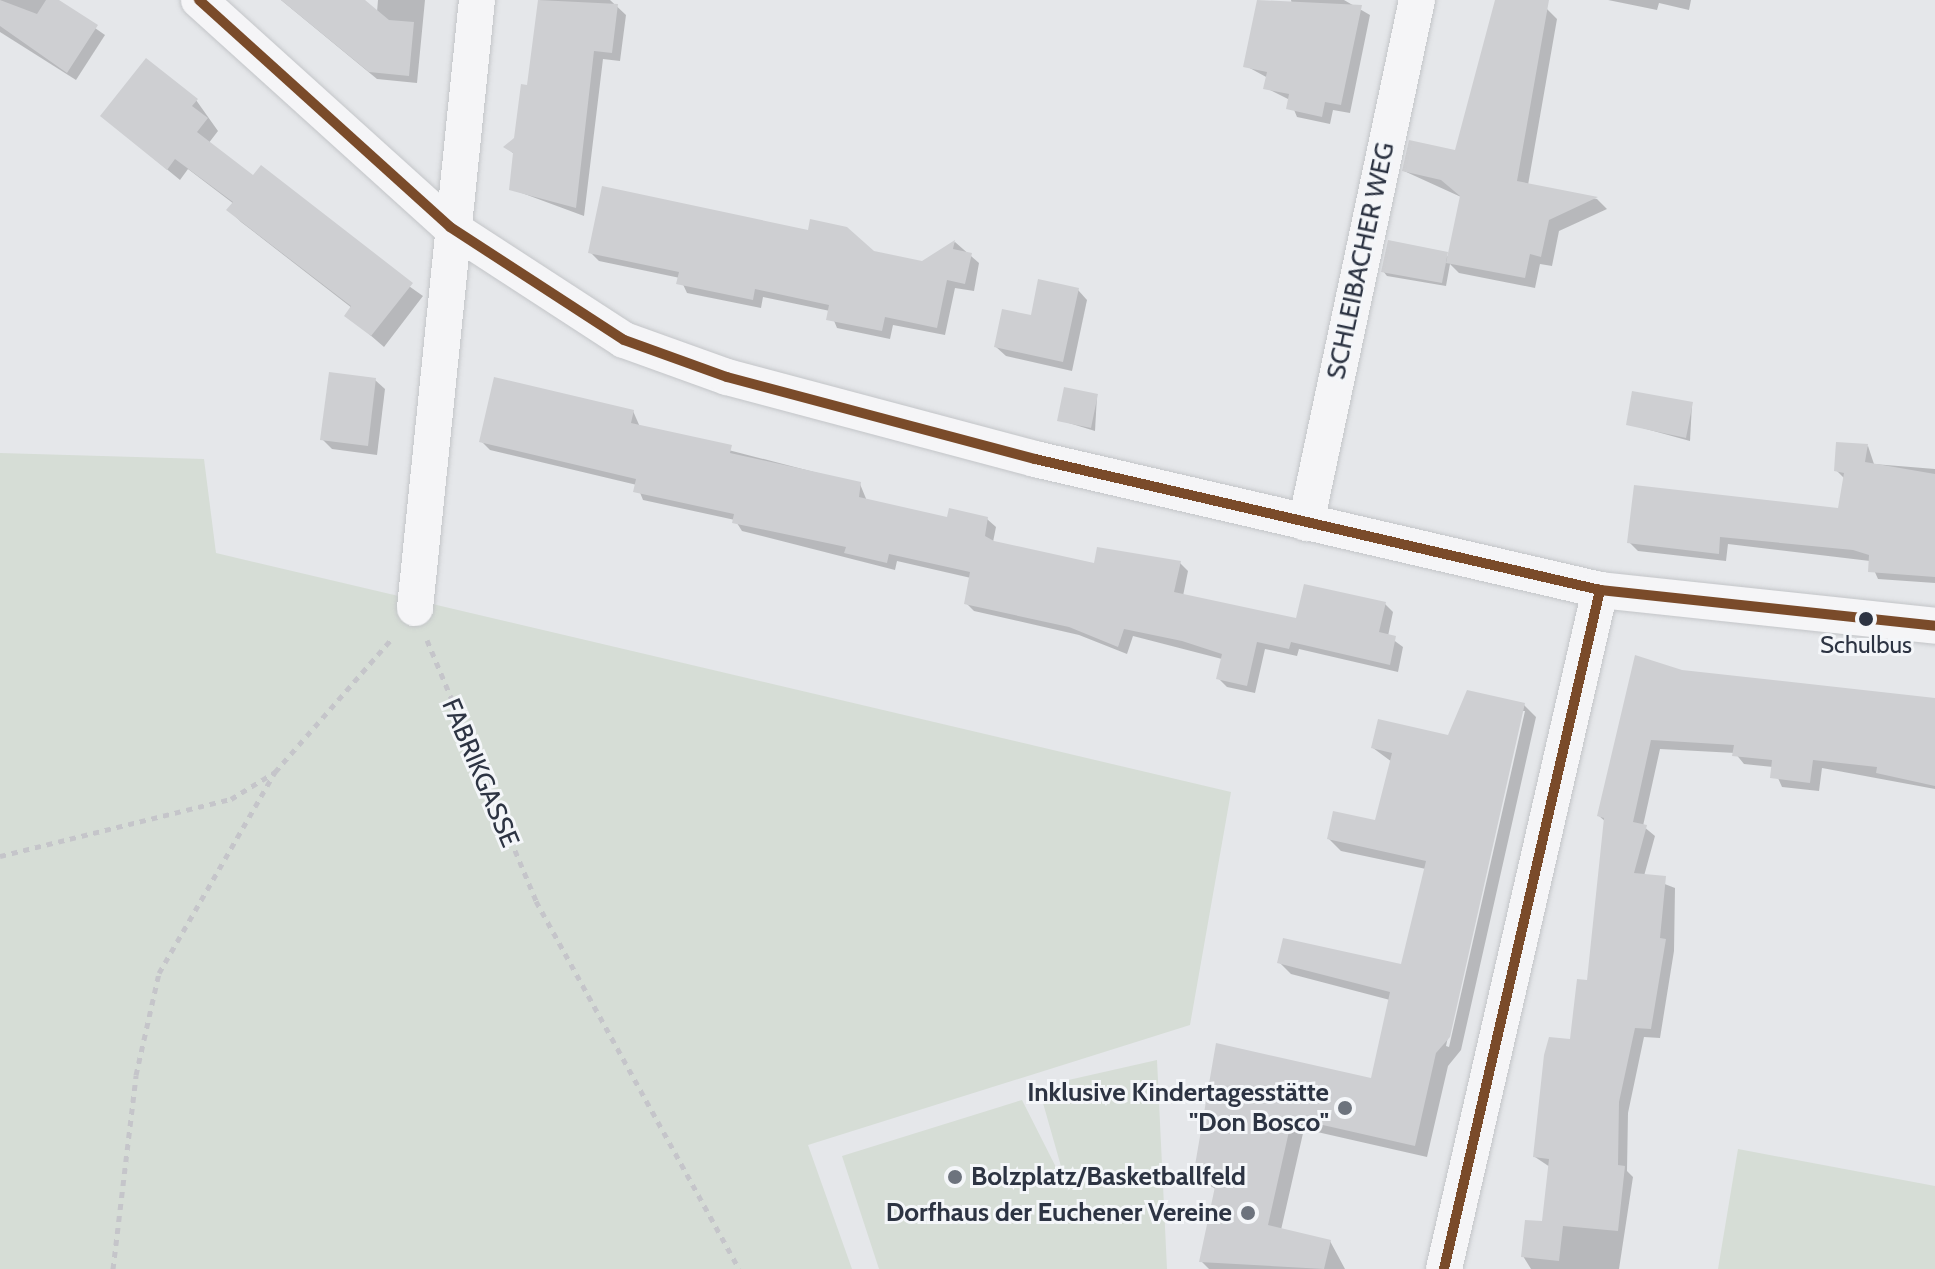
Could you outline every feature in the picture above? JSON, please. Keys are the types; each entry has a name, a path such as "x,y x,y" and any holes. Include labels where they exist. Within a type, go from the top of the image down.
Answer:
{"street":[{"path":"199,0 450,227 624,340 727,377 1306,523 1600,590 1935,626"},
{"path":"415,608 450,227 477,0"},
{"name":"SCHLEIBACHER WEG","path":"1306,523 1417,0"},
{"path":"1444,1269 1600,590"}],"path":[{"path":"113,1269 136,1075 159,973 275,772 415,608"},
{"name":"FABRIKGASSE","path":"415,608 458,728 536,901 739,1269"},
{"path":"0,856 231,799 275,772"}],"shaded area":[{"path":"0,453 204,459 216,553 1231,792 1190,1025 808,1145 852,1269 0,1269"},
{"path":"1157,1060 1167,1269 879,1269 842,1156 1022,1100 1068,1191 1043,1103 1064,1081"},
{"path":"1738,1149 1935,1186 1935,1269 1718,1269"}],"building":[{"path":"0,0 37,14 46,0 59,0 98,25 67,73 0,26"},
{"path":"281,0 365,0 389,20 414,22 409,76 369,72"},
{"path":"538,0 618,4 612,53 594,51 576,208 509,190 513,153 503,147 514,138 521,84 527,85"},
{"path":"1257,0 1362,5 1341,105 1325,102 1322,117 1286,109 1289,94 1263,89 1267,72 1243,67"},
{"path":"1495,0 1549,0 1517,181 1598,197 1549,220 1541,257 1530,254 1525,278 1446,263 1460,196 1441,180 1402,171 1409,140 1455,150"},
{"path":"146,58 198,99 192,106 208,118 197,132 253,175 261,165 413,283 371,336 344,316 351,306 226,210 233,202 175,159 167,170 100,116"},
{"path":"602,186 808,230 810,219 847,227 874,251 922,261 955,240 953,249 972,253 965,284 947,280 937,328 885,317 882,331 826,320 829,305 755,289 753,300 676,284 679,272 588,253"},
{"path":"1388,240 1448,252 1442,283 1381,272"},
{"path":"1038,279 1079,288 1063,362 994,347 1002,309 1031,315"},
{"path":"329,372 376,378 368,446 320,440"},
{"path":"494,377 634,410 631,423 732,445 730,453 861,482 859,497 947,517 949,508 988,517 985,536 994,541 1094,563 1097,547 1181,561 1174,592 1296,618 1304,584 1386,602 1379,632 1396,636 1390,665 1291,642 1289,649 1257,642 1247,686 1216,679 1222,654 1182,641 1124,629 1118,647 1069,627 964,604 970,572 889,554 887,563 844,553 846,547 732,523 734,514 633,492 636,479 479,442"},
{"path":"1064,387 1098,394 1091,428 1057,421"},
{"path":"1632,391 1693,402 1686,438 1626,425"},
{"path":"1836,442 1868,444 1865,462 1935,474 1935,577 1868,572 1869,555 1853,550 1720,537 1719,554 1627,543 1634,485 1838,508 1844,473 1834,471"},
{"path":"1635,655 1682,670 1935,698 1935,786 1876,773 1877,767 1813,760 1810,783 1770,778 1772,760 1732,756 1734,745 1651,740 1633,822 1647,825 1634,873 1666,876 1660,938 1666,939 1651,1029 1635,1028 1619,1102 1618,1165 1625,1166 1618,1231 1563,1226 1559,1261 1521,1257 1525,1220 1542,1221 1549,1159 1533,1157 1544,1055 1549,1037 1570,1039 1577,979 1587,980 1604,818 1597,816"},
{"path":"1467,690 1525,703 1450,1037 1436,1053 1415,1146 1292,1118 1268,1225 1331,1240 1324,1269 1199,1262 1216,1182 1193,1177 1216,1043 1371,1078 1390,992 1277,963 1283,938 1401,964 1426,861 1327,839 1333,811 1375,820 1392,753 1371,748 1378,719 1448,735"}],"transit line":[{"path":"199,0 450,227 624,340 727,377 1035,459 1600,590 1935,626"},
{"path":"1444,1269 1600,590"}],"place":[{"name":"Schulbus","path":"1866,619"},
{"name":"Inklusive Kindertagesstätte \"Don Bosco\"","path":"1345,1108"},
{"name":"Bolzplatz/Basketballfeld","path":"955,1177"},
{"name":"Dorfhaus der Euchener Vereine","path":"1248,1213"}]}
